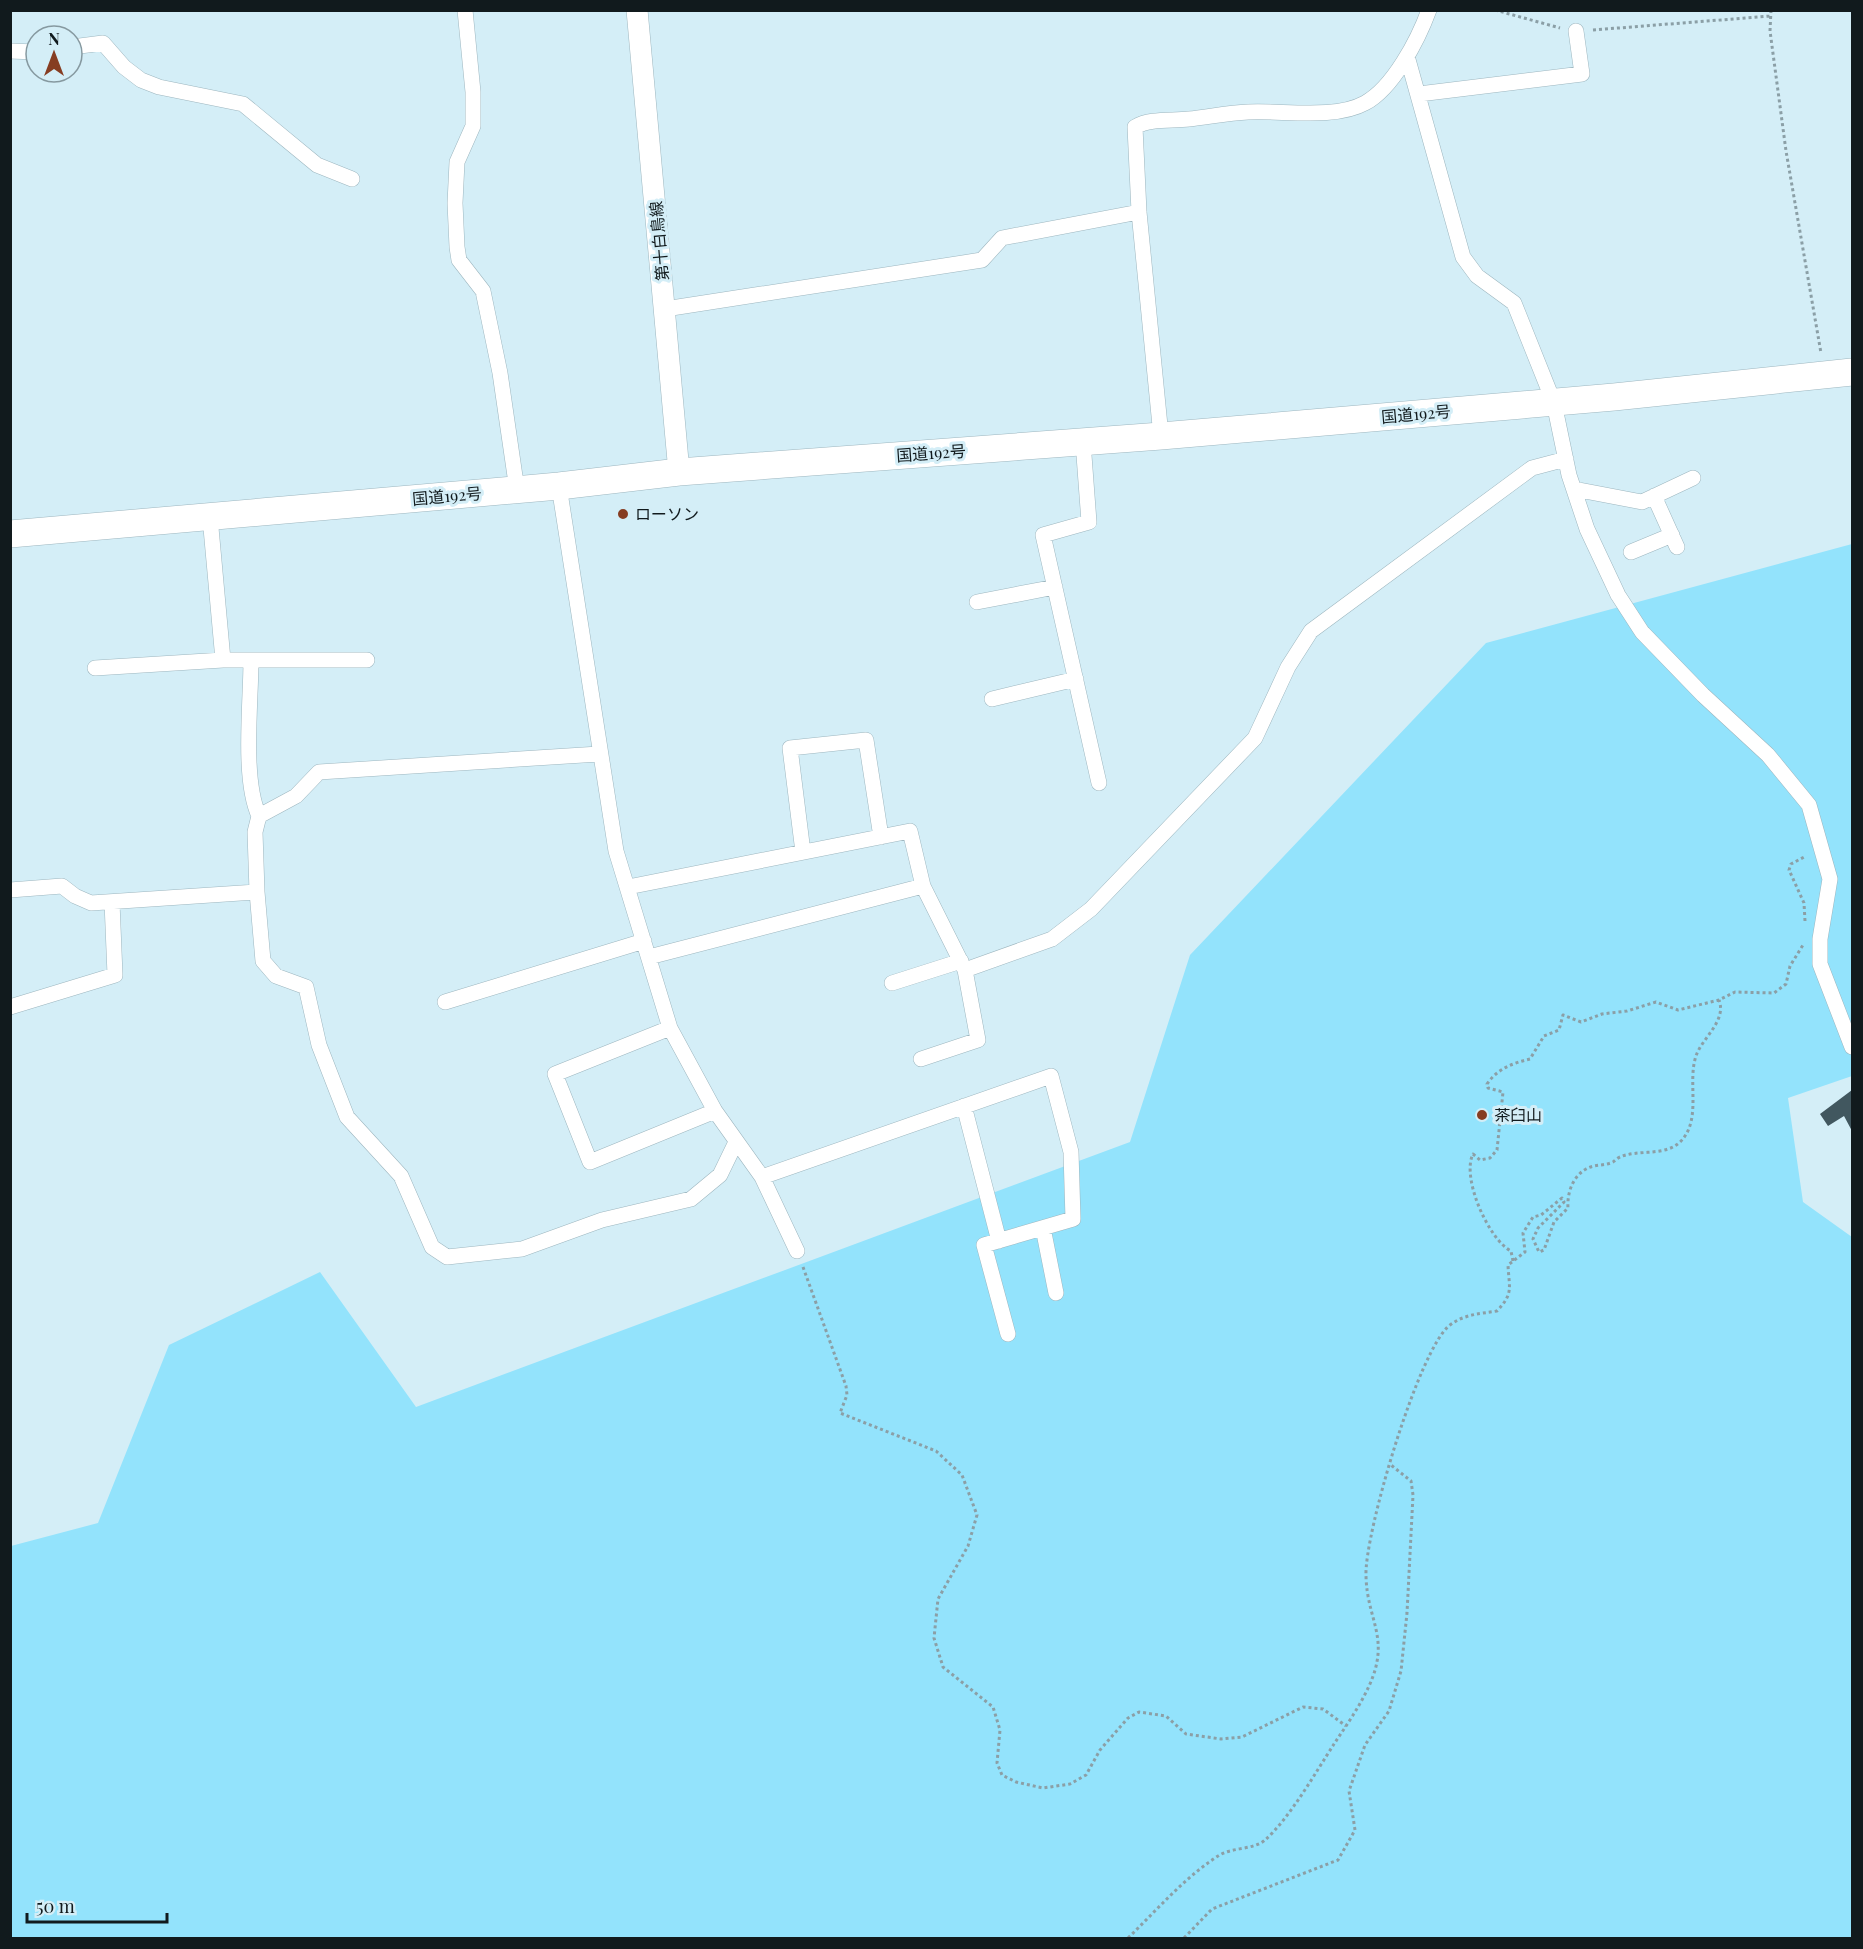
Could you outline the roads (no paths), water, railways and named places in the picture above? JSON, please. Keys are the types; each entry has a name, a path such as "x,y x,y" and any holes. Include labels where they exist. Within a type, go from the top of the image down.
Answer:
{"highway":[{"name":"国道192号","path":"10,534 518,490 680,472 1161,436 1554,403 1852,372"}],"main road":[{"name":"第十白鳥線","path":"637,10 680,472"}],"street":[{"path":"465,10 473,92 473,126 457,162 455,203 457,247 459,260 483,291 500,373 518,490"},
{"path":"1161,436 1138,212 1135,127 1143,122 1177,121 1248,112 1342,112 1366,103 1385,86 1407,56 1429,10"},
{"path":"1419,94 1582,74 1576,31"},
{"path":"84,45 103,43 124,68 141,80 159,87 243,104 316,165 352,179"},
{"path":"1407,56 1463,257 1477,276 1514,303 1554,403 1566,459 1587,529 1618,595 1642,632 1703,695 1768,754 1809,805 1830,879 1820,939 1820,964 1852,1047"},
{"path":"665,309 982,260 1002,238 1138,212"},
{"path":"1083,442 1089,522 1043,535 1099,783"},
{"path":"892,983 1052,939 1091,909 1255,738 1288,667 1311,632 1532,468 1566,459"},
{"path":"1574,489 1642,502 1693,478"},
{"path":"559,486 599,754 616,851 670,1028 715,1111 762,1177 797,1251"},
{"path":"1630,552 1675,541 1654,496"},
{"path":"210,517 223,660"},
{"path":"977,602 1055,587"},
{"path":"95,668 223,660 367,660"},
{"path":"251,660 251,780 253,803 259,816 255,832 263,960 276,976 306,987 319,1045 347,1117 401,1176 432,1247 447,1257 522,1249 602,1220 691,1199 720,1175 736,1142"},
{"path":"992,699 1076,679"},
{"path":"803,852 790,748 866,740 881,837"},
{"path":"259,816 296,795 319,772 599,754"},
{"path":"628,887 910,831 924,886 963,965 978,1040 921,1059"},
{"path":"10,890 62,886 75,896 92,903 257,892"},
{"path":"649,957 924,886"},
{"path":"10,1007 115,975 112,902"},
{"path":"445,1002 644,941"},
{"path":"670,1028 555,1074 590,1162 715,1111"},
{"path":"762,1177 1051,1076 1071,1152 1073,1219 984,1245 1008,1334"},
{"path":"964,1106 999,1240"},
{"path":"1043,1228 1056,1293"}],"place":[{"name":"ローソン","path":"623,514"},
{"name":"茶臼山","path":"1482,1115"}]}
